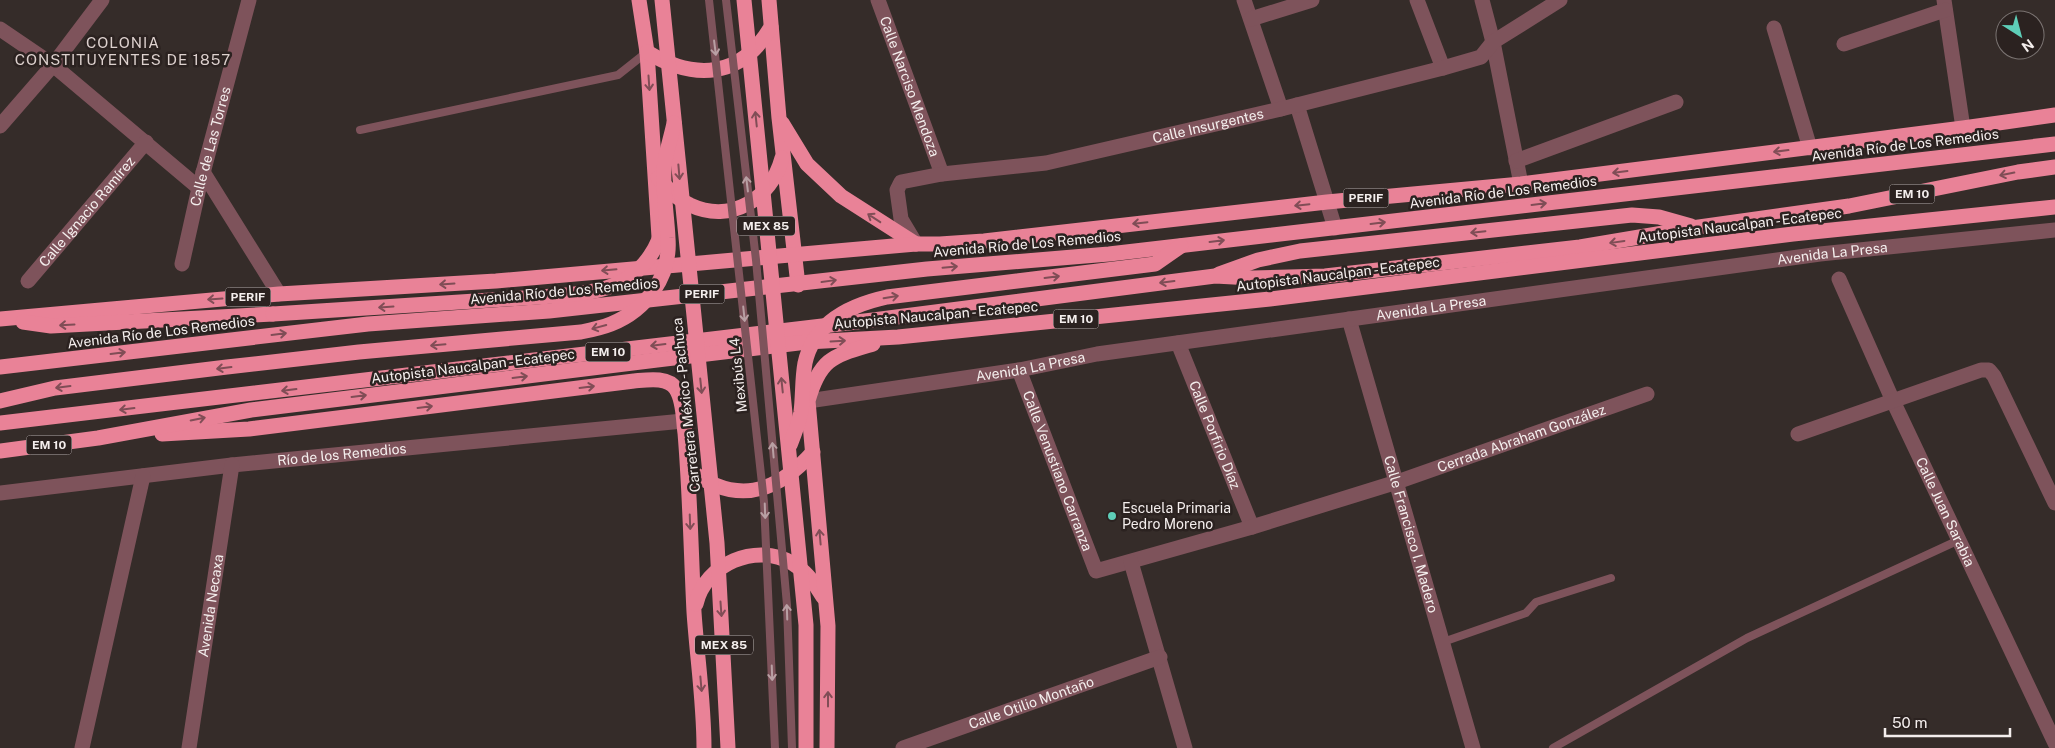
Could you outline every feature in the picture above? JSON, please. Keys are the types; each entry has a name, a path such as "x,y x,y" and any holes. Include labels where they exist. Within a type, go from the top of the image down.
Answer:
{"highway":[{"path":"639,0 647,52 662,298"},
{"name":"Carretera México - Pachuca","path":"662,0 717,543 728,748"},
{"name":"MEX 85","path":"744,0 806,624 806,748"},
{"path":"769,0 779,118 798,285"},
{"path":"647,52 665,62 689,69 714,71 737,63 747,57 756,49 771,27"},
{"name":"Avenida Río de Los Remedios","path":"0,319 279,294 496,281 916,244 984,241 1327,202 1521,184 2055,115"},
{"path":"779,118 807,164 841,196 916,244"},
{"path":"0,400 55,388 359,352 581,332 610,324 630,315 648,299 662,278 667,259 669,239 665,208 664,170 674,123"},
{"name":"Avenida Río de Los Remedios","path":"0,367 368,324 549,311 798,285 927,269 1108,254 2055,144"},
{"path":"655,175 673,194 689,205 701,210 726,211 748,204 767,189 777,173 783,154"},
{"name":"Autopista Naucalpan - Ecatepec","path":"0,423 107,412 1215,276 1252,278 1325,276 1580,247 1699,227 1849,206 2018,172 2055,167"},
{"name":"Autopista Naucalpan - Ecatepec","path":"0,451 98,438 251,410 798,343 898,337 1270,299 1784,235 2055,207"},
{"path":"0,319 50,326 273,314 554,296 598,291 614,286 634,274 644,265 660,238 665,208"},
{"name":"Autopista Naucalpan - Ecatepec","path":"1215,276 1258,260 1300,251 1632,215 1659,217 1699,227"},
{"path":"788,451 801,414 805,363 810,349 828,323 848,309 865,302 887,297 1155,264 1181,246"},
{"path":"827,748 828,626 808,401 814,382 822,368 839,354 898,337"},
{"path":"98,438 249,429 634,381 657,380 668,382 676,388 683,421 688,468 694,613 704,721 704,748"},
{"path":"688,468 703,480 724,489 750,492 786,477 801,466 813,452"},
{"path":"694,613 702,589 714,574 729,563 753,555 766,555 790,562 811,578 825,600"}],"street":[{"path":"0,126 53,65 102,0"},
{"name":"Calle de Las Torres","path":"182,264 203,172 249,0"},
{"name":"Calle Narciso Mendoza","path":"878,0 942,174"},
{"path":"1244,0 1281,109"},
{"path":"1251,19 1312,0"},
{"path":"1417,0 1442,68"},
{"path":"1482,0 1493,42 1521,184"},
{"name":"Calle Insurgentes","path":"916,244 901,219 897,190 901,182 942,174 1046,163 1281,109 1442,68 1481,57 1493,42 1560,0"},
{"path":"1844,44 1945,5 1963,128"},
{"path":"1774,28 1810,148"},
{"path":"0,29 53,65 199,188"},
{"path":"1516,161 1676,102"},
{"path":"1297,105 1335,228"},
{"name":"Calle Ignacio Ramírez","path":"28,281 146,142"},
{"path":"203,172 279,294"},
{"name":"Avenida La Presa","path":"808,401 1018,370 1097,354 1820,254 2055,230"},
{"name":"Calle Juan Sarabia","path":"1839,279 1893,401 2055,743"},
{"name":"Calle Francisco I. Madero","path":"1348,319 1473,748"},
{"name":"Calle Porfirio Díaz","path":"1178,343 1252,527"},
{"name":"Calle Venustiano Carranza","path":"1018,370 1096,571"},
{"path":"1798,434 1981,370 1989,370 1994,376 2055,503"},
{"name":"Cerrada Abraham González","path":"1096,571 1252,527 1397,482 1647,394"},
{"name":"Río de los Remedios","path":"0,493 232,464 683,421"},
{"name":"Avenida Necaxa","path":"189,748 232,464"},
{"path":"82,748 143,476"},
{"path":"1132,562 1185,748"},
{"name":"Calle Otilio Montaño","path":"903,748 927,744 1160,657"}],"lane":[{"name":"Mexibús L4","path":"709,0 764,502 775,748"},
{"name":"Mexibús L4","path":"726,0 756,260 787,605 792,748"},
{"path":"360,130 618,75 647,52"},
{"path":"1553,748 1747,638 1958,540"},
{"path":"1443,642 1526,613 1536,602 1611,578"}],"place":[{"name":"Escuela Primaria Pedro Moreno","path":"1112,516"}],"district":[{"name":"COLONIA CONSTITUYENTES DE 1857","path":"123,50"}]}
